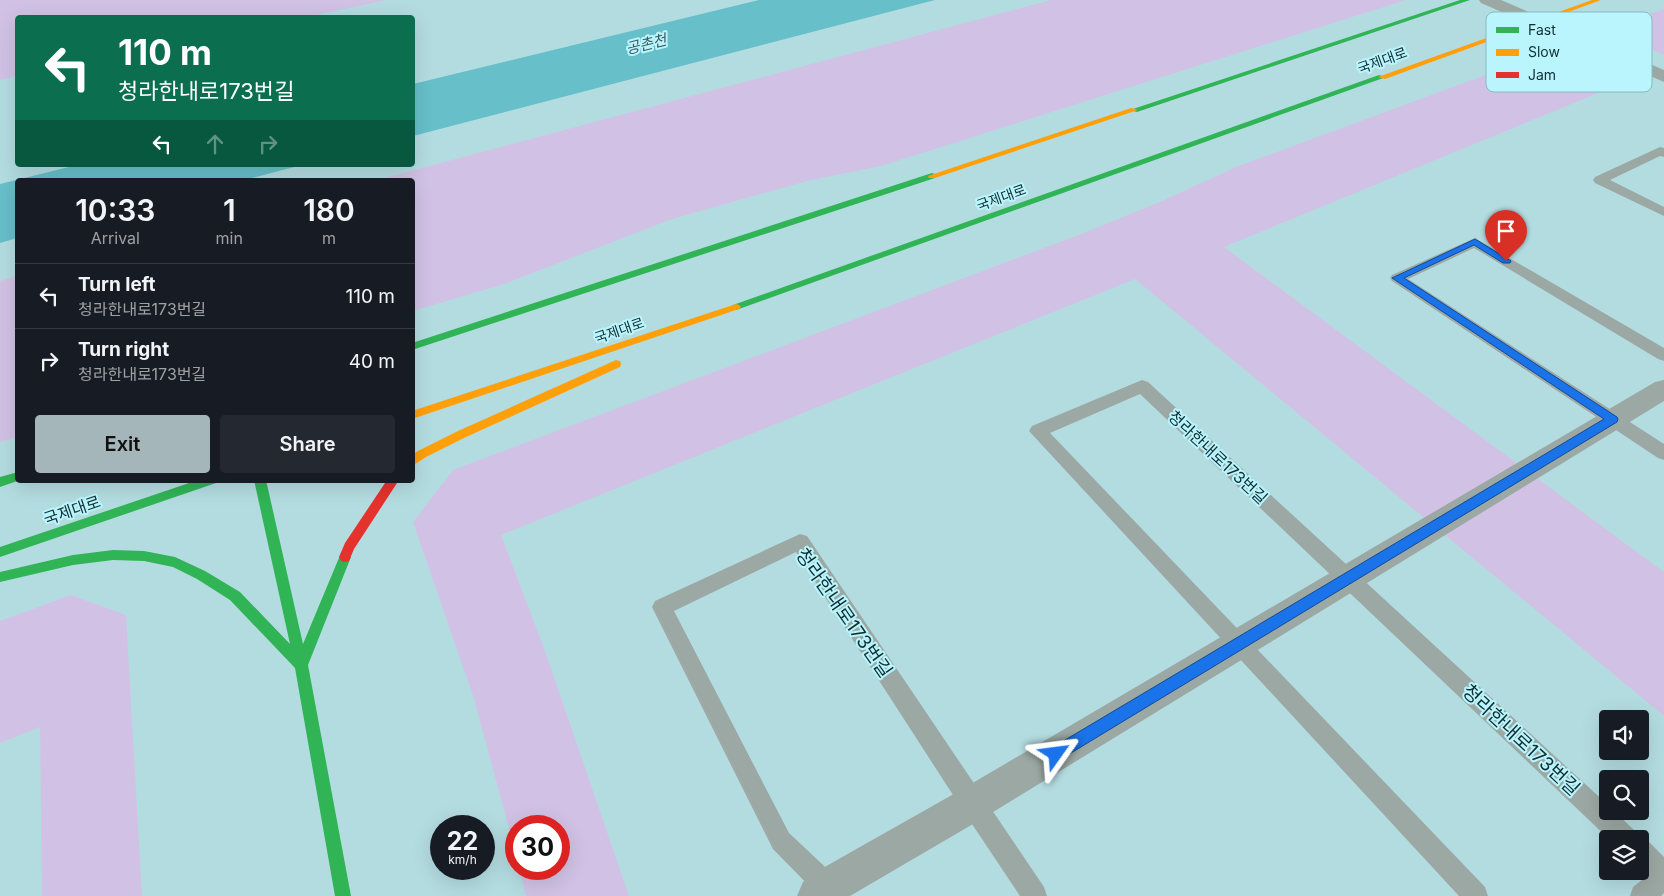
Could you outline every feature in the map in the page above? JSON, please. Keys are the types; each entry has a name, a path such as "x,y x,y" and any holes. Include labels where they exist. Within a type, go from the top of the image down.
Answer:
{"main road":[{"name":"국제대로","path":"415,346 1467,0"},
{"name":"국제대로","path":"1563,12 1598,0"},
{"name":"국제대로","path":"415,414 769,296 1486,39"},
{"path":"656,346 769,296"},
{"path":"415,460 422,454 462,434 630,358"},
{"path":"0,482 15,477"},
{"name":"국제대로","path":"0,552 203,483"},
{"path":"261,483 300,665 343,896"},
{"path":"300,665 349,547 391,483"},
{"path":"0,577 73,560 113,555 144,556 174,562 201,574 235,596 300,665"}],"street":[{"path":"1487,0 1515,12"},
{"path":"1652,72 1664,77"},
{"name":"청라한내로173번길","path":"822,891 972,804 1664,389"}],"lane":[{"path":"1664,153 1660,151 1600,180 1664,212"},
{"path":"1664,355 1475,242 1397,278 1664,453"},
{"name":"청라한내로173번길","path":"1476,896 1038,431 1142,386 1617,830"},
{"name":"청라한내로173번길","path":"822,891 781,841 662,607 800,542 972,804 1035,896"},
{"path":"1642,896 1664,875 1649,860"}],"shaded area":[{"path":"0,0 387,0 316,15 15,15 15,76 0,80"},
{"path":"1051,0 1406,0 881,166 807,181 672,219 504,284 415,310 415,178 384,178"},
{"path":"1664,9 1664,55 1652,50 1652,13"},
{"path":"1486,75 1486,92 1601,92 1224,247 1664,572 1664,716 1135,279 501,535 545,651 629,896 526,896 522,880 570,880 570,815 505,815 474,699 413,522 453,470 1081,234 1162,201 1236,167"},
{"path":"15,277 15,438 0,442 0,281"},
{"path":"71,595 126,615 142,896 42,896 40,727 0,743 0,621"}],"water":[{"name":"공촌천","path":"759,0 935,0 415,135 415,84"},
{"path":"69,167 294,167 252,178 24,178"},
{"path":"15,180 15,239 0,243 0,184"}],"traffic: fast":[{"path":"1134,110 1467,0"},
{"path":"736,307 1382,77"},
{"path":"415,346 932,176"},
{"path":"0,482 15,477"},
{"path":"0,552 203,483"},
{"path":"261,483 301,665 343,896"},
{"path":"0,577 73,560 113,555 144,556 175,562 201,575 235,596 301,665 345,557"}],"traffic: slow":[{"path":"1564,12 1598,0"},
{"path":"1382,77 1486,40"},
{"path":"932,176 1134,110"},
{"path":"415,414 736,307"},
{"path":"415,460 422,454 462,434 616,364"}],"traffic: jam":[{"path":"345,557 349,547 391,483"}],"route":[{"path":"1056,754 1607,425 1613,419 1397,278 1475,242 1506,261"}]}
